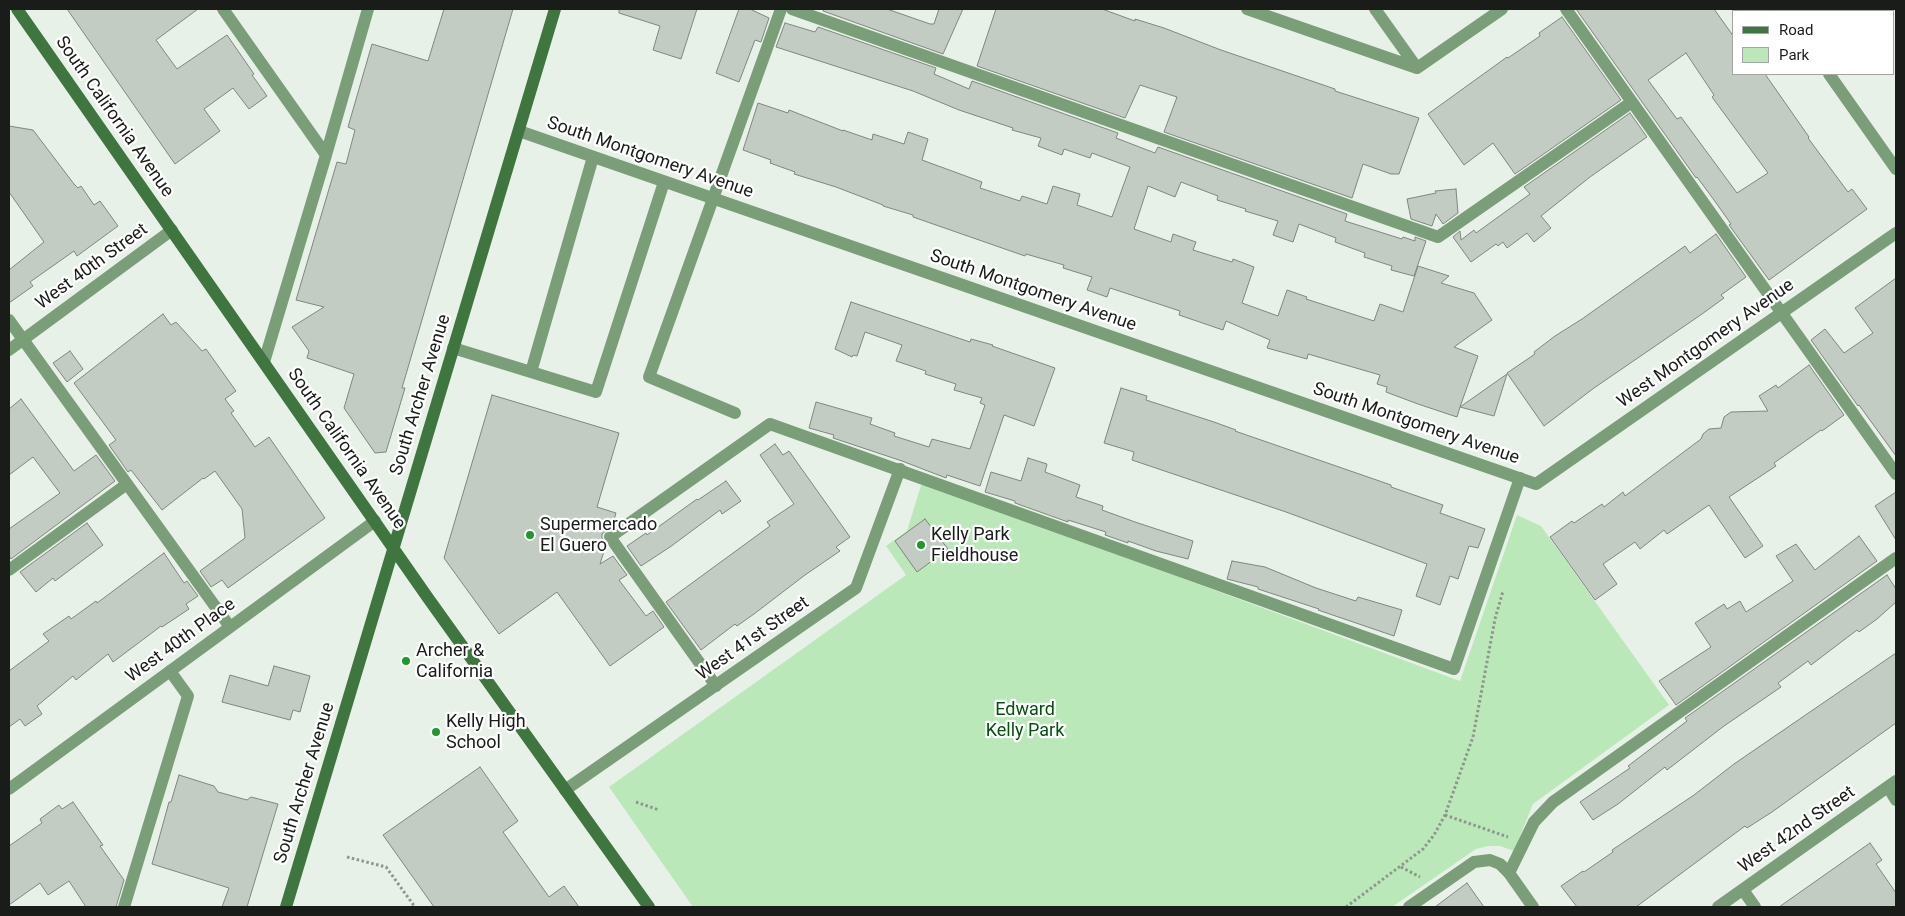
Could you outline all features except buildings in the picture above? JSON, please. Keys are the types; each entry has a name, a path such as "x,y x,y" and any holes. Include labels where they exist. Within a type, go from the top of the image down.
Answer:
{"main road":[{"name":"South California Avenue","path":"16,9 648,907"},
{"name":"South Archer Avenue","path":"286,907 555,9"}],"street":[{"path":"223,9 326,155"},
{"path":"264,362 368,9"},
{"path":"735,413 649,377 781,9"},
{"path":"792,9 1438,237 1632,102"},
{"path":"1247,9 1417,68"},
{"path":"1375,9 1417,68"},
{"path":"1417,68 1502,9"},
{"path":"1566,9 1896,474"},
{"path":"1830,75 1896,169"},
{"name":"South Montgomery Avenue","path":"518,131 1536,484"},
{"path":"531,372 593,157"},
{"path":"453,348 596,392 664,182"},
{"name":"West 40th Street","path":"9,350 172,230"},
{"name":"West Montgomery Avenue","path":"1536,484 1896,233"},
{"path":"9,320 230,627"},
{"path":"716,686 610,538 770,424 1454,669 1520,478"},
{"name":"West 41st Street","path":"565,790 856,588 900,469"},
{"path":"9,570 127,484"},
{"name":"West 40th Place","path":"9,789 375,521"},
{"path":"1509,873 1534,822 1553,802 1896,558"},
{"path":"124,907 188,696 170,671"},
{"path":"1892,784 1896,800"},
{"name":"West 42nd Street","path":"1718,907 1892,784"},
{"path":"1409,907 1474,862 1490,860 1500,864 1509,873 1533,907"},
{"path":"1743,890 1755,907"}],"path":[{"path":"1346,907 1423,849 1434,835 1445,815 1472,737 1495,618 1503,590"},
{"path":"636,802 659,810"},
{"path":"1445,815 1524,843"},
{"path":"347,857 386,867 415,907"}],"green space":[{"name":"Edward Kelly Park","path":"922,482 1460,681 1517,515 1541,526 1669,705 1533,804 1514,851 1500,846 1476,849 1392,907 693,907 609,787 906,575 886,546 907,531"}],"place":[{"name":"Supermercado El Guero","path":"530,535"},
{"name":"Kelly Park Fieldhouse","path":"921,545"},
{"name":"Archer & California","path":"406,661"},
{"name":"Kelly High School","path":"436,732"}]}
